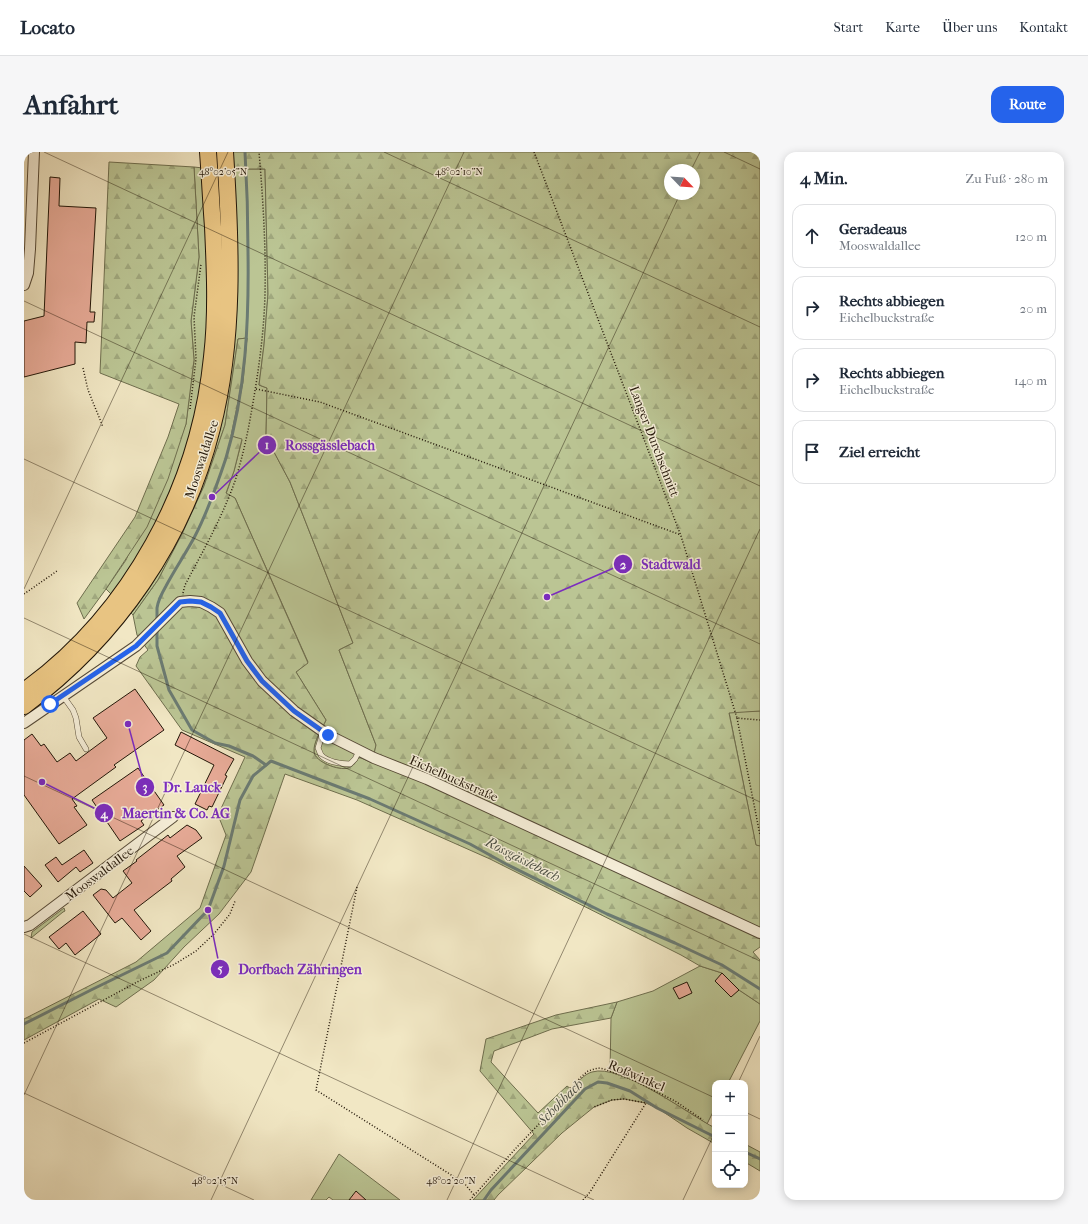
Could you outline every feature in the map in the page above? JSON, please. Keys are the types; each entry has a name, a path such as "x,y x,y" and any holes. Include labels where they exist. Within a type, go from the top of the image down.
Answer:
{"main road":[{"name":"Mooswaldallee","path":"24,691 50,671 76,646 99,622 126,587 162,529 189,465 202,419 212,358 214,332 214,247 208,152"},
{"name":"Mooswaldallee","path":"24,706 60,677 86,653 132,599 170,537 186,506 201,466 218,401 227,328 230,272 229,204 225,152"}],"street":[{"path":"24,285 28,273 30,249 34,152"},
{"path":"24,723 136,646 180,602"},
{"name":"Eichelbuckstraße","path":"180,602 201,602 220,613 247,661 262,681 294,711 323,732 374,758 427,779 760,933"},
{"name":"Mooswaldallee","path":"24,927 30,925 173,817"}],"lane":[{"path":"63,696 73,710 76,718 79,738 86,748"},
{"path":"323,732 318,748 321,755 328,759 342,764 350,764 355,759 359,751"}],"path":[{"path":"180,602 185,585 212,534 235,481 247,437 256,389 265,295 264,206 259,152"},
{"name":"Langer Durchschnitt","path":"534,152 681,536 736,718 760,835"},
{"path":"190,410 196,359 194,317 202,259"},
{"path":"83,368 88,390 103,427"},
{"path":"256,389 320,402 681,536"},
{"path":"24,594 57,571"},
{"path":"736,718 760,720"},
{"path":"357,887 316,1090 464,1183 474,1195"},
{"path":"24,1043 139,981 175,964 196,951 218,929 230,914 235,901"},
{"name":"Roßwinkel","path":"470,1200 588,1071 598,1068 633,1080 674,1101 703,1120"},
{"path":"583,1200 590,1192 646,1103 624,1099 612,1100 594,1107"}],"green space":[{"path":"233,152 760,152 760,711 729,713 756,845 760,846 760,947 753,952 760,960 760,1004 739,990 722,973 700,966 490,859 357,800 285,774 251,872 219,914 184,947 154,980 116,1007 99,999 24,1040 24,1019 136,962 200,908 226,835 218,815 245,757 182,730 136,666 140,657 148,650 137,635 133,615 158,580 182,534 204,486 225,425 238,339 247,338 242,382 231,436 242,439 234,471 226,493 235,498 308,663 296,672 326,720 315,744 315,756 328,765 344,769 351,767 359,757 372,763 376,745 339,650 353,643 290,482 266,437 267,388 259,385 268,294 265,169 234,169"},
{"path":"109,162 194,167 199,257 191,321 194,360 186,424 168,479 147,527 106,589 84,619 77,603 135,517 168,437 179,404 100,373"},
{"path":"194,167 203,168 207,256 206,353 199,403 178,475 143,549 128,573 111,594 106,589 126,560 186,424 194,360 191,321 199,257"},
{"path":"230,169 265,169 268,294 259,385 267,388 266,437 290,482 353,643 339,650 376,745 372,763 359,758 350,767 344,769 328,765 315,756 315,744 326,720 296,672 308,662 235,498 226,494 242,440 232,436 243,382 247,338 238,339 225,425 204,486 182,534 158,580 133,615 128,610 194,493"},
{"path":"760,711 760,846 756,846 729,712"},
{"path":"64,908 65,911 31,938 32,932"},
{"path":"700,966 722,973 739,990 760,1004 760,1021 730,1080 712,1080 712,1114 707,1124 651,1090 610,1072 611,1018 617,1002 653,991"},
{"path":"617,1002 611,1018 552,1029 494,1051 491,1062 538,1113 567,1086 571,1089 589,1073 605,1071 637,1082 712,1126 712,1142 659,1109 646,1103 624,1099 612,1100 594,1107 562,1133 494,1200 473,1200 534,1134 480,1071 486,1039 556,1015"},
{"path":"748,1146 760,1152 760,1171 748,1164"},
{"path":"339,1154 400,1200 333,1200 329,1197 326,1200 311,1200"}],"building":[{"path":"50,177 60,178 59,206 96,208 90,312 95,312 94,322 87,322 86,343 75,342 75,364 24,377 24,321 44,316"},
{"path":"135,689 164,730 114,765 116,767 72,799 77,806 74,807 87,825 59,844 24,795 24,740 32,734 41,746 44,744 57,762 70,753 76,761 107,738 93,718"},
{"path":"181,732 234,759 225,775 227,776 212,807 209,806 207,810 195,804 214,765 175,745"},
{"path":"138,768 164,805 141,821 144,825 120,841 92,800"},
{"path":"187,825 196,830 202,838 177,856 185,867 171,879 172,881 134,910 151,931 141,940 122,918 115,923 93,895 101,889 106,890 113,898 132,883 123,871 168,835 170,838"},
{"path":"84,850 93,863 80,872 76,867 58,882 45,865 56,857 62,865"},
{"path":"24,866 42,886 30,897 24,891"},
{"path":"83,911 101,934 75,955 66,943 59,949 49,937"},
{"path":"722,973 739,990 731,997 715,981"},
{"path":"687,982 692,993 679,999 673,988"},
{"path":"356,1191 366,1200 349,1200"}],"waterway":[{"name":"Rossgässlebach","path":"157,620 157,608 160,597 195,536 212,498 226,458 238,407 245,356 248,304 248,227 245,152"},
{"name":"Rossgässlebach","path":"157,628 157,646 169,690 192,730 215,743 229,746 253,756 266,765"},
{"name":"Rossgässlebach","path":"24,1024 167,953 208,910 224,866 240,800 253,776 271,761 370,799 470,844 506,864 607,914 722,965 760,989"},
{"name":"Schobbach","path":"484,1200 491,1190 585,1089 598,1082 607,1083 630,1091 657,1108 712,1136"},
{"name":"Schobbach","path":"748,1153 760,1159"}],"place":[{"name":"Rossgässlebach","path":"212,497"},
{"name":"Stadtwald","path":"547,597"},
{"name":"Dr. Lauck","path":"128,724"},
{"name":"Maertin & Co. AG","path":"42,782"},
{"name":"Dorfbach Zähringen","path":"208,910"}],"route":[{"path":"50,704 136,646 180,602 201,602 220,613 247,661 262,681 294,711 328,735"}]}
